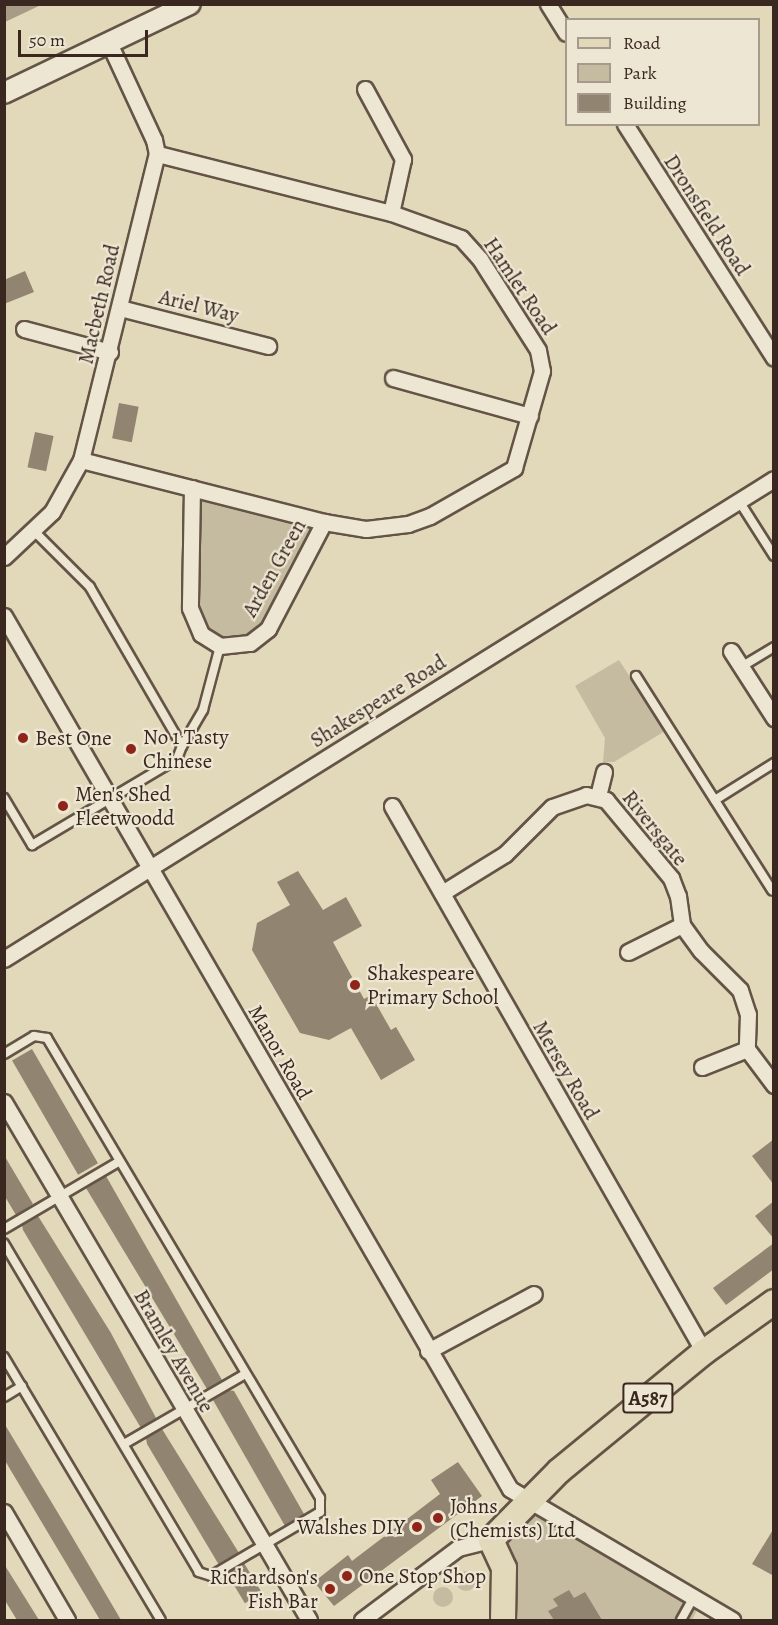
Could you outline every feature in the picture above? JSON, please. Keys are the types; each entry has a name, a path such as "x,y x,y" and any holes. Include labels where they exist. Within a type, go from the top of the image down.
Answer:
{"main road":[{"name":"A587","path":"491,1540 559,1471 704,1353 769,1309"},
{"path":"491,1540 504,1568 503,1620"}],"street":[{"path":"4,93 190,4"},
{"path":"548,4 565,30"},
{"path":"109,43 157,154"},
{"path":"365,89 403,159 391,213"},
{"name":"Dronsfield Road","path":"626,126 774,358"},
{"name":"Hamlet Road","path":"81,460 324,522 381,529 430,516 514,468 531,416 542,371 541,356 480,259 462,238 448,230 391,213 157,154"},
{"name":"Macbeth Road","path":"4,557 34,532 63,497 81,460 110,352 157,154"},
{"name":"Ariel Way","path":"120,308 268,346"},
{"path":"24,329 110,352"},
{"path":"393,378 531,416"},
{"name":"Shakespeare Road","path":"4,959 774,479"},
{"path":"192,488 190,608 201,634 220,646"},
{"name":"Arden Green","path":"220,646 250,643 268,629 324,522"},
{"name":"Manor Road","path":"4,616 428,1352 510,1489 732,1620"},
{"path":"731,651 774,718"},
{"name":"Riversgate","path":"598,796 604,772"},
{"name":"Riversgate","path":"442,892 505,854 552,807 568,798 598,796 622,814 638,842 670,878 678,896 681,924 701,951 740,990 748,1014 747,1049"},
{"name":"Mersey Road","path":"392,806 704,1353"},
{"path":"628,952 681,924"},
{"path":"702,1067 747,1049 772,1080"},
{"name":"Bramley Avenue","path":"4,1102 183,1410 309,1620"},
{"path":"428,1352 534,1294"},
{"path":"4,1512 67,1620"},
{"path":"362,1620 458,1548 491,1540"}],"lane":[{"path":"739,501 774,556"},
{"path":"34,532 90,587 182,746"},
{"path":"4,798 32,845 177,759 203,710 220,646"},
{"path":"741,667 774,647"},
{"path":"636,676 772,890"},
{"path":"716,800 774,763"},
{"path":"4,1054 34,1036 47,1038 320,1498 320,1512 211,1576 199,1572 4,1243"},
{"path":"4,1229 120,1161"},
{"path":"4,1357 161,1620"},
{"path":"124,1444 245,1374"},
{"path":"4,1396 22,1386"},
{"path":"681,1620 693,1598"}],"green space":[{"path":"192,488 324,522 275,618 239,646 197,627"},
{"path":"619,660 665,731 614,762 603,762 605,738 575,686"},
{"path":"529,1502 701,1602 692,1620 503,1620 491,1540"},
{"path":"466,1571 473,1574 476,1581 473,1588 466,1591 459,1588 456,1581 459,1574"},
{"path":"443,1587 450,1590 453,1597 450,1604 443,1607 436,1604 433,1597 436,1590"}],"shaded area":[{"path":"5,4 41,4 41,5 5,22"}],"building":[{"path":"25,271 34,292 4,304 4,280"},
{"path":"119,403 139,407 132,442 112,438"},
{"path":"35,432 54,436 46,471 28,467"},
{"path":"298,871 323,910 346,897 362,926 333,942 364,999 371,995 391,1030 396,1027 415,1060 381,1080 351,1028 329,1040 300,1033 252,950 257,923 290,905 277,882"},
{"path":"32,1049 98,1163 78,1175 12,1060"},
{"path":"774,1139 774,1185 752,1156"},
{"path":"4,1155 33,1204 16,1215 4,1195"},
{"path":"106,1176 222,1380 207,1389 86,1188"},
{"path":"774,1201 774,1239 755,1216"},
{"path":"38,1216 111,1333 156,1418 141,1428 23,1230 22,1225"},
{"path":"774,1243 774,1269 726,1305 713,1288"},
{"path":"228,1390 234,1391 304,1514 285,1526 213,1400"},
{"path":"4,1423 121,1620 100,1620 4,1459"},
{"path":"162,1429 239,1553 219,1565 147,1444 146,1438"},
{"path":"458,1462 482,1496 334,1606 314,1582 348,1555 352,1561 440,1494 431,1480"},
{"path":"774,1528 774,1576 752,1564"},
{"path":"244,1563 262,1593 245,1603 227,1573"},
{"path":"4,1564 39,1620 17,1620 4,1599"},
{"path":"569,1590 574,1598 585,1592 602,1620 554,1620 548,1611 558,1606 553,1599"}],"place":[{"name":"Best One","path":"23,738"},
{"name":"No 1 Tasty Chinese","path":"131,749"},
{"name":"Men's Shed Fleetwoodd","path":"63,806"},
{"name":"Shakespeare Primary School","path":"355,985"},
{"name":"Johns (Chemists) Ltd","path":"438,1518"},
{"name":"Walshes DIY","path":"417,1527"},
{"name":"One Stop Shop","path":"347,1576"},
{"name":"Richardson's Fish Bar","path":"330,1589"}]}
